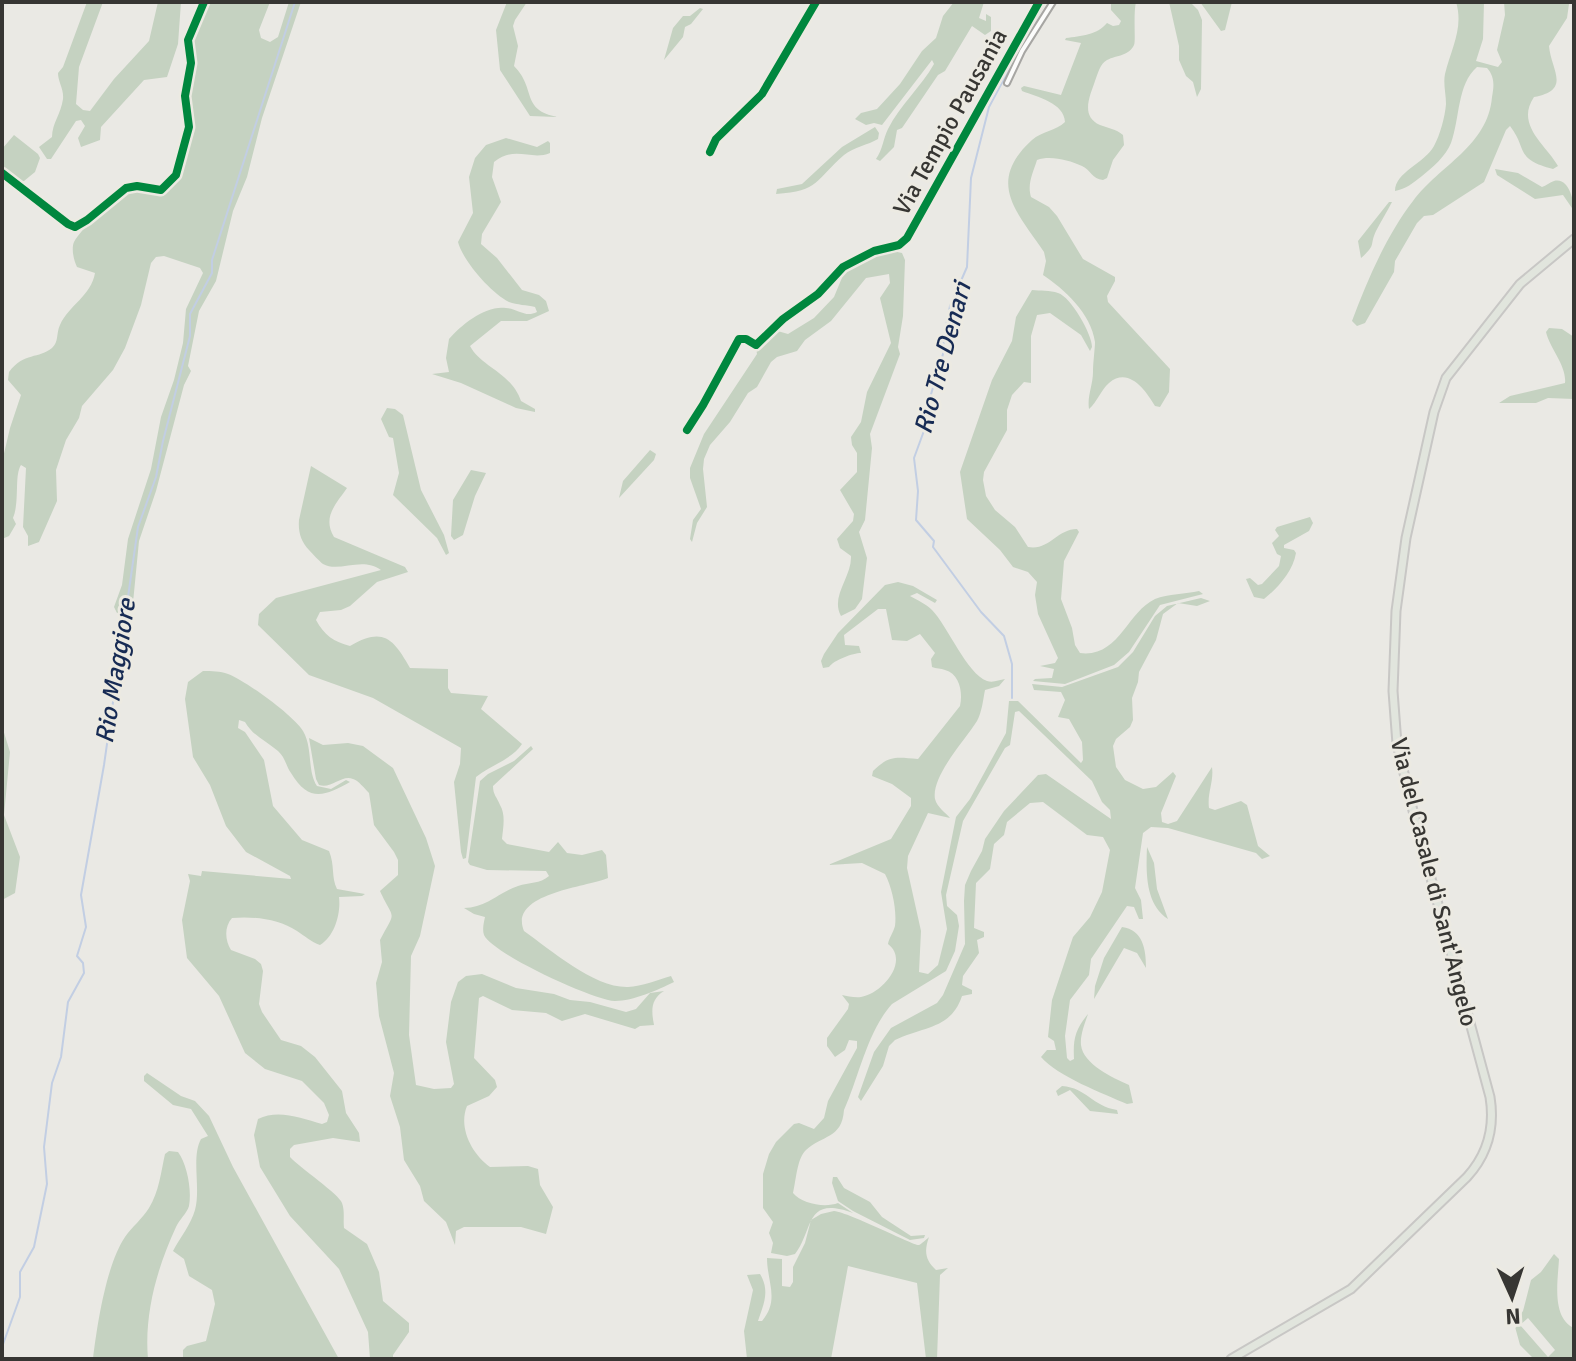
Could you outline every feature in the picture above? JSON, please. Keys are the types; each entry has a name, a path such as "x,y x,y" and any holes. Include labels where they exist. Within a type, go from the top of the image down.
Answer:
{"main road":[{"name":"Via del Casale di Sant'Angelo","path":"1231,1359 1340,1297 1358,1283 1467,1177 1481,1160 1488,1142 1492,1120 1490,1097 1397,740 1393,691 1396,611 1406,538 1434,412 1446,378 1510,295 1531,273 1574,239"}],"street":[{"path":"2,173 75,227 127,187 165,188 178,172 187,140 189,123 185,95 191,61 188,41 204,2"},
{"path":"710,152 716,139 762,94 816,2"},
{"name":"Via Tempio Pausania","path":"687,430 739,339 756,345 760,343 783,319 818,294 843,267 874,251 899,245 907,238 1039,2"},
{"path":"1007,83 1022,51 1053,2"}],"green space":[{"path":"87,2 103,2 79,67 76,104 83,110 90,111 149,41 158,2 181,2 178,44 167,77 144,80 101,127 100,140 81,147 78,138 85,126 81,120 76,121 51,159 47,159 39,147 52,137 63,99 58,73"},
{"path":"207,2 270,2 259,30 261,38 270,42 278,37 289,2 301,2 262,118 247,177 233,211 216,281 199,311 188,366 191,371 184,385 156,491 139,541 132,613 117,613 114,607 122,585 128,539 151,469 161,417 174,380 183,343 186,309 203,273 200,268 164,256 156,257 151,263 141,305 125,348 113,370 82,406 56,470 57,501 39,542 28,546 28,536 23,527 26,468 21,465 13,518 16,524 9,536 2,539 2,462 21,395 8,380 9,372 20,361 52,348 64,318 93,281 95,273 77,267 74,258 74,242 84,229 125,192 135,190 163,194 178,175 191,125 187,93 193,60 190,42"},
{"path":"507,2 527,2 513,26 518,46 514,66 533,104 546,114 558,117 530,116 500,70 496,30"},
{"path":"954,2 984,2 979,18 986,21 986,14 991,17 991,31 985,35 972,26 945,71 938,75 902,128 897,130 894,147 880,161 876,159 888,129 929,72 934,64 932,60 882,125 866,125 855,119 861,113 877,109 900,84 922,51 936,38 943,16"},
{"path":"1111,2 1136,2 1135,43 1132,49 1101,66 1088,111 1094,121 1123,135 1124,145 1113,160 1107,178 1103,180 1071,162 1054,158 1037,160 1030,192 1031,197 1049,207 1057,216 1083,259 1115,277 1107,296 1108,302 1170,369 1169,392 1160,407 1155,406 1136,382 1123,377 1109,383 1089,409 1095,345 1092,331 1075,303 1043,275 1044,252 1016,210 1008,183 1018,155 1032,140 1065,122 1064,115 1055,105 1021,88 1024,86 1061,95 1081,43 1066,38 1094,32 1107,23 1119,25 1121,21 1111,10"},
{"path":"1169,2 1190,2 1202,20 1201,89 1197,97 1193,82 1186,76 1179,60"},
{"path":"1200,2 1232,2 1225,30 1221,31"},
{"path":"1456,2 1484,2 1483,39 1476,61 1498,67 1502,62 1497,50 1505,15 1504,2 1569,4 1567,18 1549,46 1556,84 1546,94 1534,97 1528,117 1534,134 1558,166 1553,169 1527,157 1510,126 1484,182 1417,223 1365,323 1357,326 1352,321 1394,229 1424,188 1472,142 1489,114 1493,78 1487,68 1477,67 1466,83 1454,134 1446,153 1416,181 1395,191 1400,178 1430,152 1440,131 1446,104 1445,74 1458,30"},
{"path":"703,9 685,27 683,37 664,60 673,28 683,16 690,16"},
{"path":"875,127 879,133 878,139 844,155 816,183 801,190 776,194 777,189 802,184 842,147"},
{"path":"14,135 40,158 35,172 24,181 19,181 2,168 2,149"},
{"path":"506,138 537,147 548,141 550,153 509,155 494,162 492,177 501,202 482,234 481,244 497,258 522,290 539,295 546,301 549,311 527,321 501,321 470,346 481,360 511,384 521,401 535,412 516,408 461,383 432,374 449,372 446,358 449,339 475,317 498,308 529,314 537,312 535,307 509,302 494,292 472,267 458,242 473,213 469,177 475,158 486,145"},
{"path":"1495,169 1518,173 1542,187 1554,181 1563,183 1572,196 1574,211 1563,195 1535,199 1497,175"},
{"path":"1392,202 1371,247 1361,258 1358,241"},
{"path":"888,250 902,253 905,260 900,354 870,434 872,448 865,520 859,532 867,558 862,599 855,609 841,616 838,601 851,556 840,548 837,539 853,521 854,514 840,490 857,472 857,453 851,437 861,422 867,392 891,343 880,298 890,283 889,274 866,278 831,321 805,340 797,351 771,362 757,387 748,393 730,422 710,445 704,459 707,507 697,523 692,542 693,520 701,509 690,478 690,468 704,434 757,354 756,348 774,330 788,334 814,318 834,297 846,268 871,253"},
{"path":"1032,290 1052,291 1069,301 1089,334 1092,347 1090,351 1081,335 1050,313 1037,315 1031,336 1031,383 1024,382 1012,395 1007,410 1007,430 984,472 986,496 995,510 1015,527 1028,547 1042,546 1070,530 1077,529 1079,532 1064,561 1061,599 1080,653 1093,653 1113,642 1145,605 1155,599 1199,591 1203,594 1160,605 1129,652 1114,665 1065,684 1033,681 1052,678 1054,669 1040,666 1055,663 1058,658 1038,614 1035,595 1037,582 1028,572 1013,567 967,519 960,472 992,380 1012,341 1016,317"},
{"path":"1549,328 1562,329 1574,337 1574,399 1499,403 1510,396 1565,383 1563,370 1546,332"},
{"path":"387,408 403,415 421,490 444,535 449,553 446,555 437,538 393,495 399,473 393,438 389,437 381,419"},
{"path":"650,450 656,454 654,460 619,498 623,481"},
{"path":"311,466 347,488 330,517 334,537 405,567 408,572 377,582 350,606 320,612 316,620 322,630 334,640 350,646 371,637 386,639 398,649 410,668 448,669 451,693 488,696 481,709 522,744 476,777 466,858 463,859 461,852 454,782 461,748 373,698 309,675 258,625 259,614 276,598 381,570 366,564 329,566 321,563 304,544 299,520"},
{"path":"471,470 486,473 463,535 454,540 451,536 453,500"},
{"path":"1310,517 1313,523 1309,531 1284,545 1284,548 1296,553 1284,579 1264,599 1254,597 1246,579 1262,584 1279,566 1281,556 1272,543 1279,536 1275,530 1277,527"},
{"path":"898,582 913,586 937,600 935,603 917,593 910,596 932,610 980,677 989,682 1005,679 999,686 985,690 977,721 938,780 935,799 950,818 928,813 908,856 907,868 921,931 919,972 928,974 938,965 947,929 941,892 956,817 970,799 1006,733 1009,701 1018,701 1081,763 1082,742 1069,719 1058,717 1065,700 1061,692 1034,690 1032,684 1062,687 1118,667 1133,652 1155,616 1167,606 1177,604 1163,614 1156,640 1139,672 1132,698 1133,720 1113,746 1116,767 1125,780 1143,789 1156,787 1173,772 1176,776 1161,813 1162,822 1168,824 1177,821 1212,767 1209,808 1215,810 1241,801 1247,805 1258,846 1270,856 1262,859 1256,853 1168,828 1151,827 1143,833 1135,888 1141,900 1143,919 1139,919 1134,907 1127,906 1091,959 1089,975 1070,1000 1065,1036 1070,1061 1074,1059 1078,1030 1088,1014 1081,1037 1083,1052 1100,1070 1129,1085 1133,1103 1127,1104 1069,1078 1041,1057 1047,1050 1056,1050 1054,1041 1048,1037 1052,1000 1073,937 1090,917 1102,892 1110,850 1103,837 1087,835 1043,802 1030,803 1007,822 1004,835 994,844 990,869 976,883 974,928 984,932 984,937 977,940 979,953 963,976 962,985 972,990 972,994 962,996 944,1021 895,1040 861,1101 858,1097 874,1052 891,1028 937,1003 943,995 965,944 965,885 985,839 1004,811 1038,775 1046,774 1111,819 1110,810 1102,802 1092,781 1019,711 1015,712 1010,745 1005,748 963,821 946,895 947,906 957,915 959,926 955,951 946,971 892,1004 883,1015 864,1055 839,1126 806,1150 799,1164 793,1193 797,1197 814,1204 838,1203 853,1213 826,1208 818,1212 795,1254 787,1256 771,1253 773,1243 769,1233 773,1222 763,1208 763,1174 769,1154 794,1124 814,1129 824,1118 828,1101 857,1048 857,1041 849,1040 845,1050 835,1057 827,1046 827,1038 848,1009 849,1004 842,995 861,997 877,990 891,976 896,959 888,944 895,926 895,913 885,874 862,863 828,865 891,839 911,806 911,798 892,784 872,776 873,771 889,759 918,759 960,706 961,690 957,680 950,672 932,667 931,659 935,653 920,634 907,641 892,640 886,609 878,609 844,635 845,645 859,646 861,653 844,657 823,668 821,661 824,654 838,633 885,585"},
{"path":"1201,598 1210,601 1197,606 1179,603"},
{"path":"203,671 222,672 236,678 298,724 306,738 317,786 331,789 346,780 350,782 333,791 311,793 298,783 280,753 239,720 238,728 245,732 264,760 273,806 302,840 329,851 337,889 365,894 339,897 336,924 330,936 320,945 290,927 257,918 232,918 226,934 231,950 261,964 259,1004 262,1012 281,1040 301,1046 315,1057 342,1091 346,1113 359,1133 360,1142 333,1138 294,1145 290,1149 290,1157 342,1203 344,1228 367,1244 379,1272 383,1301 409,1323 409,1332 393,1359 370,1359 368,1332 339,1269 290,1216 260,1167 254,1135 258,1119 282,1115 322,1124 327,1122 329,1115 324,1103 302,1081 265,1069 245,1053 219,996 187,958 182,920 190,881 188,874 201,876 202,871 291,879 246,852 226,826 210,785 193,757 185,699 188,682"},
{"path":"2,726 10,752 4,815 20,857 15,893 2,900"},
{"path":"309,738 323,745 348,743 363,746 393,768 426,838 435,866 420,936 411,956 409,1035 416,1085 434,1089 451,1088 454,1084 446,1042 451,1002 458,982 466,976 482,974 516,988 626,1012 636,1009 650,993 664,991 653,1005 654,1025 635,1029 585,1014 562,1021 546,1013 512,1010 483,996 479,998 474,1058 495,1080 497,1087 489,1096 467,1106 464,1123 468,1140 490,1167 528,1166 538,1169 540,1185 553,1207 546,1234 521,1227 464,1227 456,1231 455,1245 446,1222 424,1201 420,1186 404,1160 400,1127 390,1096 394,1073 379,1016 376,983 382,962 380,940 392,915 380,891 398,875 398,860 374,825 369,793 359,783 349,778 319,785"},
{"path":"531,746 533,749 493,786 503,813 502,839 507,844 549,852 558,842 567,853 582,855 602,850 606,855 608,878 538,900 522,918 524,931 587,975 615,986 628,987 671,976 674,982 622,1001 603,999 545,975 505,953 484,935 485,917 464,908 479,906 511,889 549,876 546,871 487,870 468,862 480,781 514,761"},
{"path":"1147,847 1168,919 1160,913 1151,896 1147,877"},
{"path":"1122,927 1139,936 1144,947 1146,968 1137,953 1124,948 1094,999 1104,958"},
{"path":"147,1073 181,1096 195,1101 209,1116 233,1167 339,1359 183,1359 183,1350 187,1346 206,1341 215,1304 212,1290 189,1276 184,1259 173,1251 195,1210 198,1146 201,1139 208,1136 191,1109 173,1105 144,1081"},
{"path":"1062,1086 1078,1090 1101,1105 1117,1110 1118,1114 1090,1111 1070,1090 1058,1096 1056,1091"},
{"path":"178,1152 184,1163 190,1200 169,1243 153,1292 148,1325 148,1359 93,1359 100,1313 118,1249 152,1202 165,1154"},
{"path":"833,1177 837,1177 844,1188 870,1202 882,1217 911,1236 925,1235 924,1238 910,1240 838,1201"},
{"path":"834,1211 915,1244 920,1245 929,1237 926,1251 930,1263 936,1270 948,1268 940,1275 937,1359 926,1359 917,1283 848,1266 831,1359 747,1359 744,1331 753,1290 747,1275 760,1274 765,1286 758,1321 762,1321 771,1298 767,1258 782,1259 782,1286 790,1287 793,1267 805,1243 811,1220"},
{"path":"1554,1254 1559,1259 1559,1307 1567,1323 1574,1328 1574,1359 1534,1359 1520,1345 1514,1323 1523,1311 1531,1280","holes":["1528,1318 1555,1350 1548,1357 1520,1325"]}],"waterway":[{"name":"Rio Maggiore","path":"2,1347 20,1297 20,1272 34,1247 47,1184 44,1147 52,1083 61,1057 68,1002 84,973 83,963 77,956 86,927 81,895 104,765 138,527 156,477 190,336 190,314 212,273 212,260 295,2"},
{"name":"Rio Tre Denari","path":"1012,698 1012,664 1004,636 981,612 933,547 934,541 916,520 918,491 914,458 925,428 929,401 943,354 950,306 967,267 971,178 989,107 1045,2"}],"cycle path":[{"path":"2,173 75,227 126,188 137,186 161,190 176,175 189,127 185,96 191,63 188,40 204,2"},
{"path":"710,152 716,139 762,94 816,2"},
{"path":"687,430 739,339 756,345 783,319 818,294 843,267 874,251 899,245 907,238 1039,2"}]}
